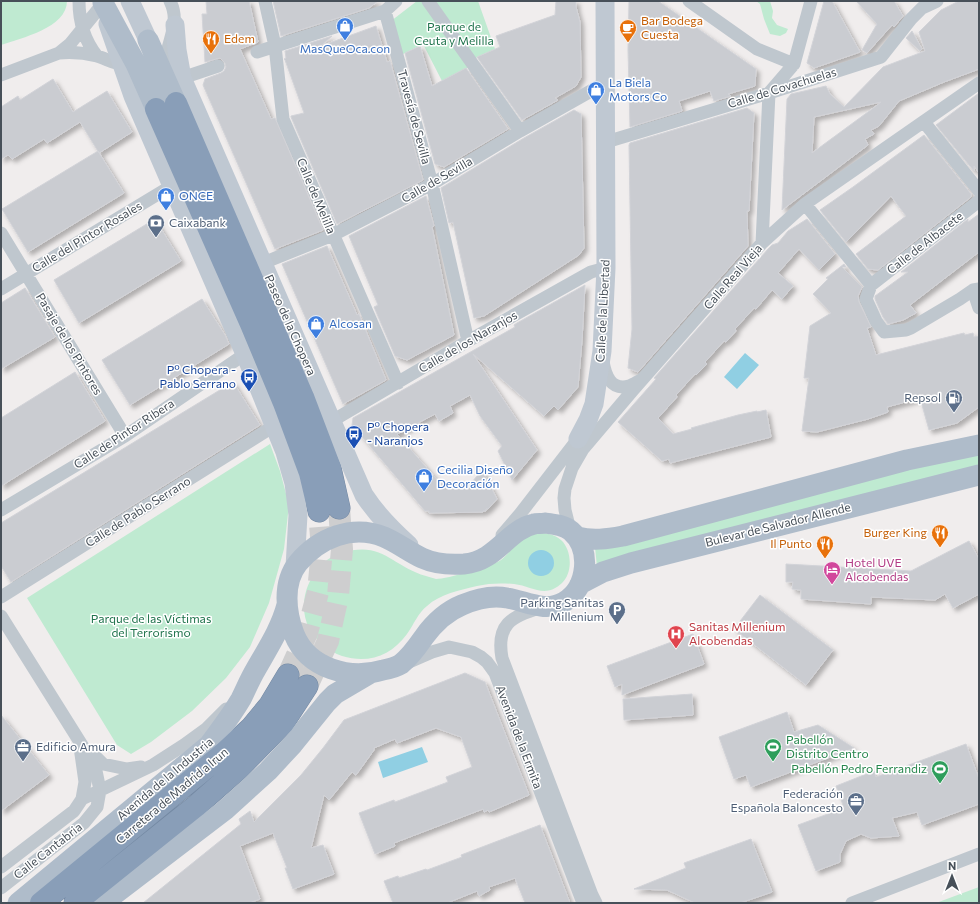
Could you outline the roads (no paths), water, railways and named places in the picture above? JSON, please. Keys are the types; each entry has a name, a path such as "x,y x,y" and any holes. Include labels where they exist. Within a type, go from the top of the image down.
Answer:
{"highway":[{"path":"166,93 306,404 330,468 329,509"},
{"name":"Carretera de Madrid a Irun","path":"41,903 252,728 270,705 288,675"},
{"name":"Carretera de Madrid a Irun","path":"75,903 196,806 238,769 283,723 307,686"}],"main road":[{"name":"Paseo de la Chopera","path":"130,1 148,40 166,93 263,263 364,495 374,511 383,521 421,558"},
{"name":"Calle de la Libertad","path":"578,440 594,404 602,351 606,268 605,1"},
{"name":"Paseo de la Chopera","path":"103,2 131,66 134,96 286,452 294,483 298,515 295,567"},
{"path":"166,93 177,50 175,25"},
{"name":"Paseo de la Chopera","path":"131,66 166,93"},
{"path":"573,534 587,540 603,540 622,536 907,460 979,445"},
{"name":"Bulevar de Salvador Allende","path":"580,584 603,572 631,562 979,475"},
{"path":"108,900 225,810 268,771 335,694 370,674 400,665 412,654 437,621 454,608 468,602 484,598 499,597 544,607 554,606 564,602 572,595 580,584 585,566 582,546 573,534 563,526 554,524 534,524 517,533 488,557 468,563 443,564 421,558 400,545 379,535 364,532 352,532 338,534 327,539 312,549 295,567 289,582 287,604 295,636 304,650 313,659 325,667 352,674 370,674"},
{"name":"Avenida de la Industria","path":"18,903 209,745 229,719 241,698 278,631 287,604"}],"street":[{"path":"79,1 81,28 92,50 97,56"},
{"path":"170,1 175,12 175,25"},
{"name":"Calle de Melilla","path":"265,1 275,46 283,119 398,383"},
{"path":"257,52 385,11 396,1"},
{"path":"428,1 520,131"},
{"path":"689,1 757,49 794,64"},
{"path":"762,243 769,93 794,64 811,1"},
{"name":"Calle de Covachuelas","path":"606,142 769,93 881,57 922,8 937,1"},
{"name":"Paseo de la Chopera","path":"59,53 70,44 81,28 103,2"},
{"name":"Travesía de Sevilla","path":"385,11 432,184 468,341"},
{"path":"1,75 59,53 69,52 97,56 131,66 141,60 147,52 148,40"},
{"path":"166,93 218,66"},
{"name":"Calle de Sevilla","path":"263,263 333,235 432,184 520,131 605,83"},
{"name":"Calle Real Vieja","path":"573,534 565,510 565,489 572,468 590,440 762,243 805,204 979,83"},
{"path":"924,122 979,191"},
{"name":"Calle del Pintor Rosales","path":"1,289 173,185"},
{"name":"Calle de Albacete","path":"871,285 979,201"},
{"path":"805,204 871,285 866,299 876,321 884,332 906,330 911,328 976,289 979,308"},
{"name":"Pasaje de los Pintores","path":"1,233 125,436"},
{"name":"Calle de los Naranjos","path":"332,421 468,341 591,272 606,268"},
{"path":"602,351 604,370 610,382 617,386 629,387 644,379"},
{"name":"Calle de Pintor Ribera","path":"1,510 125,436 245,354"},
{"name":"Calle de Pablo Serrano","path":"1,597 274,426"},
{"name":"Calle de la Libertad","path":"456,564 469,560 496,541 525,508 578,440"},
{"name":"Avenida de la Ermita","path":"544,607 524,613 509,621 504,628 500,647 502,658 510,680 596,903"},
{"path":"1,616 79,741 103,764 126,769 153,764"},
{"name":"Avenida de la Ermita","path":"400,665 449,647 472,652 487,662 495,673 583,903"},
{"name":"Calle Cantabria","path":"1,867 74,811 82,800 153,764 184,745 206,729 248,684"},
{"path":"79,741 85,782 82,800"},
{"name":"Calle Cantabria","path":"1,888 84,822 97,807 100,790 95,766 79,741"},
{"path":"852,903 979,854"}],"water":[{"path":"745,353 759,365 737,389 724,377"},
{"path":"541,550 550,554 554,563 550,572 541,576 532,572 528,563 532,554"},
{"path":"422,747 428,762 383,778 378,762"}],"tunnel":[{"path":"307,686 328,641 338,596 342,549 339,508"},
{"path":"288,675 307,633 318,592 322,550 319,511"}],"place":[{"name":"MasQueOca.con","path":"345,41"},
{"name":"Bar Bodega Cuesta","path":"628,43"},
{"name":"Edem","path":"211,54"},
{"name":"La Biela Motors Co","path":"596,105"},
{"name":"ONCE","path":"166,211"},
{"name":"Caixabank","path":"156,238"},
{"name":"Alcosan","path":"316,339"},
{"name":"Pº Chopera - Pablo Serrano","path":"249,392"},
{"name":"Repsol","path":"954,413"},
{"name":"Pº Chopera - Naranjos","path":"354,449"},
{"name":"Cecilia Diseño Decoración","path":"424,492"},
{"name":"Burger King","path":"940,548"},
{"name":"Il Punto","path":"825,559"},
{"name":"Hotel UVE Alcobendas","path":"832,585"},
{"name":"Parking Sanitas Millenium","path":"617,625"},
{"name":"Sanitas Millenium Alcobendas","path":"676,649"},
{"name":"Edificio Amura","path":"23,762"},
{"name":"Pabellón Distrito Centro","path":"773,762"},
{"name":"Pabellón Pedro Ferrandiz","path":"940,784"},
{"name":"Federación Española Baloncesto","path":"856,816"}],"park label":[{"name":"Parque de Ceuta y Melilla","path":"454,34"},
{"name":"Parque de las Víctimas del Terrorismo","path":"151,626"}]}
